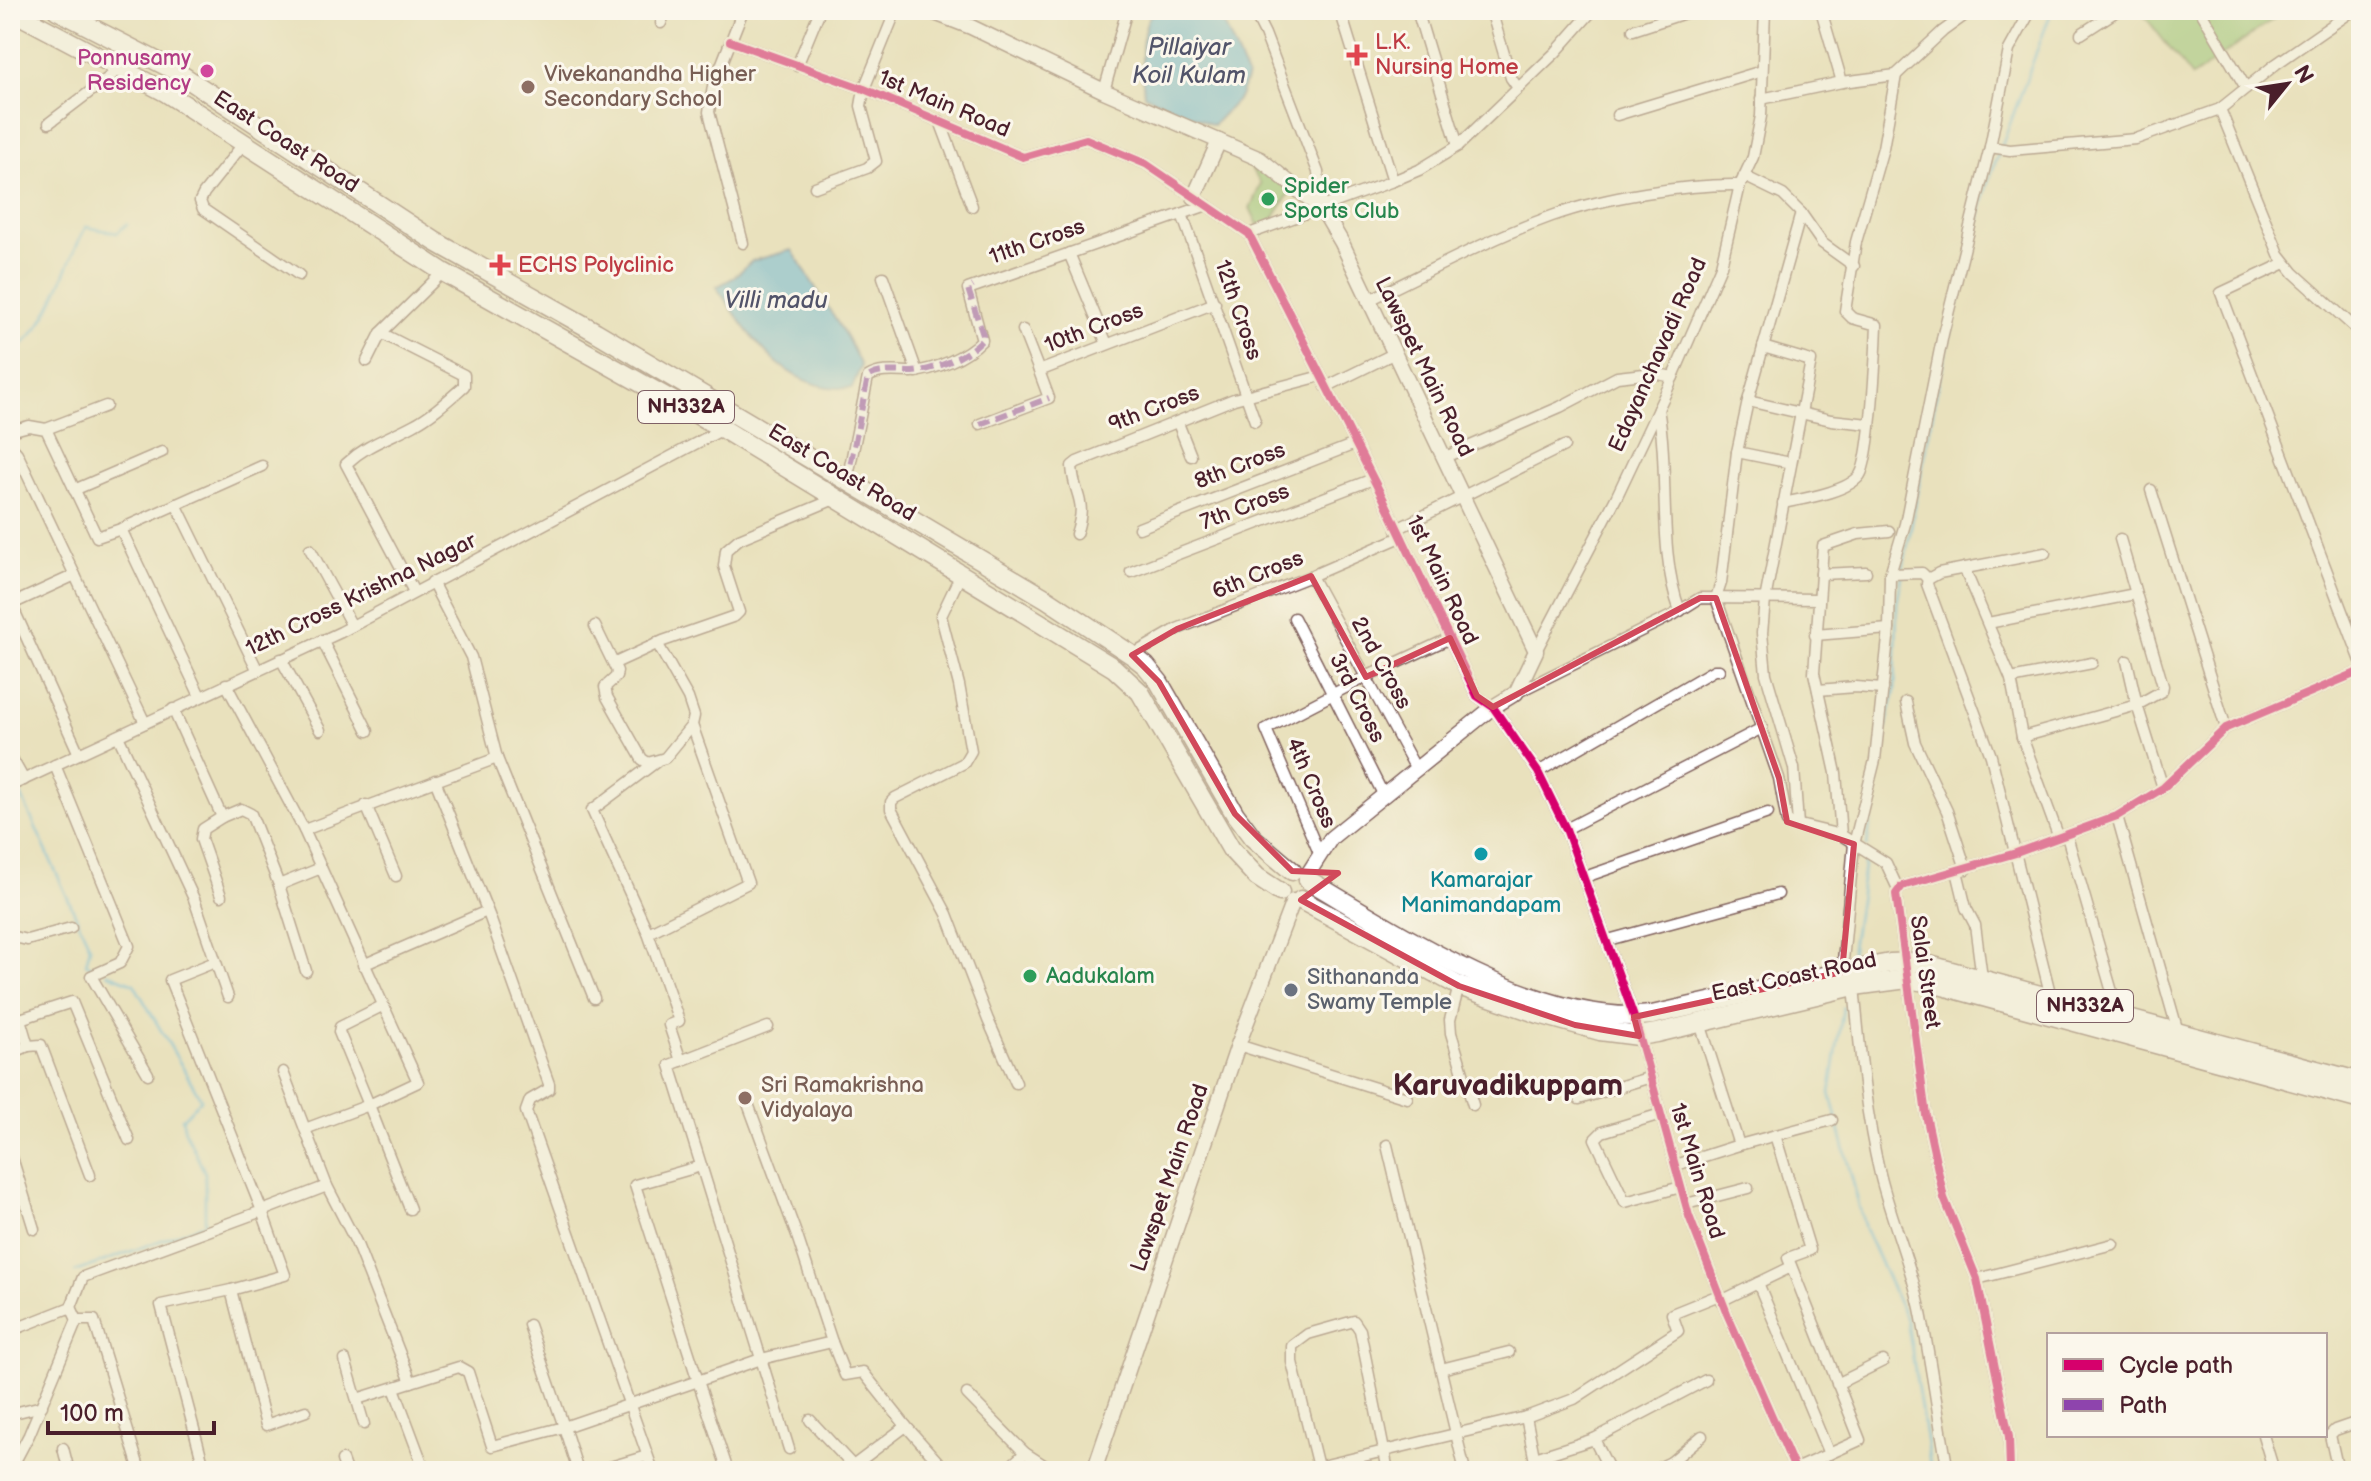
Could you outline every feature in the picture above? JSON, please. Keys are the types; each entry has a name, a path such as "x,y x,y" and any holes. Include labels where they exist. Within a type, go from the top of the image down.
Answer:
{"highway":[{"name":"East Coast Road","path":"10,10 165,92 443,272 723,429 1128,679 1140,692 1231,849 1257,877 1291,898 1459,986 1600,1031 1639,1036 1700,1023 1848,979"},
{"name":"East Coast Road","path":"57,10 174,70 436,242 596,332 1047,599 1132,655 1159,682 1253,838 1302,876 1442,959 1484,978 1579,1009 1634,1017 1937,966 2361,1082"},
{"path":"1302,876 1309,891 1291,898 1281,878 1302,876"},
{"name":"East Coast Road","path":"1906,970 1932,983 2361,1100"}],"street":[{"path":"661,23 666,10"},
{"path":"743,10 713,86 709,112 743,243"},
{"path":"797,66 820,10"},
{"path":"815,187 867,168 876,161 862,115 864,89 896,10"},
{"name":"Lawspet Main Road","path":"927,10 971,27 1104,91 1260,159 1322,209 1342,243 1536,651"},
{"path":"1104,91 1127,10"},
{"path":"1253,10 1318,172 1322,209"},
{"path":"1340,10 1393,181"},
{"path":"1417,10 1458,146"},
{"path":"1491,10 1511,78 1518,88"},
{"path":"1249,234 1393,181 1419,170 1458,146 1556,52 1593,10"},
{"path":"1633,30 1694,10"},
{"name":"Edayanchavadi Road","path":"1536,651 1616,498 1721,266 1742,181 1753,157 1761,116 1765,10"},
{"path":"1821,10 1842,82"},
{"path":"1761,99 1842,82 1896,75 1943,31 1972,10"},
{"path":"1948,1471 1920,1308 1906,1251 1880,1172 1863,1089 1848,979 1858,846 1875,760 1883,689 1890,574 1905,524 1943,334 1990,147 2009,50 2031,10"},
{"path":"2081,34 2118,10"},
{"path":"2200,10 2246,88"},
{"path":"1990,147 2010,150 2136,139 2220,109 2276,64 2354,10"},
{"name":"1st Main Road","path":"730,41 864,89 1023,157 1086,139 1146,164 1249,234 1373,479 1477,696 1493,707 1538,772 1566,829 1634,1017 1686,1204 1720,1298 1794,1470"},
{"path":"49,123 112,75 117,66"},
{"path":"1617,115 1762,71"},
{"path":"1783,503 1834,490 1853,482 1861,474 1869,424 1877,325 1852,318 1845,311 1856,242 1883,148 1896,75"},
{"path":"2220,109 2279,254 2354,327 2361,328"},
{"path":"940,121 972,206"},
{"path":"1200,201 1219,141"},
{"path":"244,143 204,193 200,201 203,209 299,275"},
{"path":"1367,301 1555,215 1585,206 1701,184 1742,181 1783,195 1801,213 1822,243 1854,266"},
{"name":"11th Cross","path":"847,481 868,377 875,372 917,372 943,364 982,340 968,289 1182,214 1200,201"},
{"path":"1801,213 1748,401 1737,452 1721,583 1716,598 1779,778 1787,822 1841,835 1886,863 1898,889"},
{"name":"12th Cross","path":"1182,214 1255,421"},
{"path":"1069,253 1107,344"},
{"path":"2285,263 2221,293 2361,661"},
{"path":"367,361 381,333 443,272"},
{"path":"883,277 917,372"},
{"name":"10th Cross","path":"980,424 1049,398 1039,371 1215,303"},
{"path":"1023,330 1039,371"},
{"path":"381,333 464,375 464,386 443,405 415,424 363,448 346,464 414,592"},
{"path":"1763,347 1811,361 1765,600 1762,633 1766,674 1794,768 1798,825"},
{"path":"1326,387 1393,354"},
{"path":"1443,458 1560,407 1617,377 1653,373 1673,377"},
{"name":"9th Cross","path":"1076,534 1082,507 1072,466 1077,462 1124,441 1246,396 1321,376"},
{"path":"1748,401 1831,420 1869,424"},
{"path":"10,431 29,426 46,429 106,406"},
{"path":"1658,409 1663,442 1670,569 1680,611"},
{"path":"1178,423 1191,456"},
{"path":"46,429 97,537 262,466"},
{"name":"12th Cross Krishna Nagar","path":"10,786 352,626 723,429"},
{"name":"8th Cross","path":"1139,528 1355,444"},
{"path":"10,445 17,453 145,723"},
{"name":"6th Cross","path":"1132,655 1177,629 1311,576 1564,446"},
{"path":"74,490 162,452"},
{"path":"1737,452 1791,463"},
{"name":"7th Cross","path":"1131,572 1373,479"},
{"path":"2151,490 2226,728"},
{"path":"615,663 657,643 739,612 723,557 731,544 837,498"},
{"path":"176,504 257,669"},
{"path":"121,529 200,696"},
{"path":"1841,835 1836,773 1814,673 1823,546 1858,534 1889,531"},
{"path":"2022,737 2137,705 2158,696 2163,686 2120,539"},
{"path":"310,549 352,626"},
{"path":"1928,579 1939,573 2045,553"},
{"path":"1964,568 2011,679 2022,737 2063,837 2119,1016"},
{"path":"1821,574 1866,572"},
{"path":"1890,574 1922,573 1928,579 1929,593 1991,756 2051,997"},
{"path":"961,574 941,616 959,685 971,751 964,763 895,798 891,809 947,914 1016,1083"},
{"path":"75,575 11,602 79,754"},
{"name":"2nd Cross","path":"1311,576 1416,769"},
{"path":"432,582 471,657 497,758 594,998"},
{"path":"1988,623 2135,594"},
{"path":"1302,876 1331,838 1493,707 1516,693 1700,598 1818,599"},
{"name":"3rd Cross","path":"1294,618 1384,796"},
{"path":"595,626 615,663 616,677 605,687 607,697 642,759 648,763 656,762"},
{"path":"1815,635 1889,629"},
{"path":"1332,695 1450,638"},
{"path":"322,640 368,731"},
{"path":"657,643 688,698 694,716 692,725 665,758 592,810 648,933 679,1021 669,1025 681,1061"},
{"path":"1516,693 1536,651"},
{"path":"281,659 320,730"},
{"path":"2127,661 2163,788"},
{"path":"2011,679 2092,663"},
{"path":"1538,772 1714,670 1719,670"},
{"name":"Salai Street","path":"2010,1471 2009,1437 1977,1279 1944,1198 1926,1115 1896,894 1898,889 2016,853 2117,816 2163,788 2226,728 2361,671"},
{"path":"226,684 304,830 418,1082 369,1105 305,1129"},
{"path":"1818,690 1855,687 1883,689"},
{"name":"4th Cross","path":"1319,853 1266,729 1332,695"},
{"path":"1906,702 1915,743 1947,811 1962,870 1966,908 1975,925 1982,978"},
{"path":"173,709 222,817"},
{"path":"648,933 748,883 692,725"},
{"path":"1566,829 1762,728"},
{"path":"118,736 194,899 228,997"},
{"path":"10,755 24,780"},
{"path":"304,830 497,758"},
{"path":"55,765 129,946 120,963 91,976 148,1074"},
{"path":"435,780 487,911 549,1084 549,1089 530,1100 526,1111 653,1471"},
{"path":"366,805 396,876"},
{"path":"221,896 201,839 203,829 241,809 251,814 279,885 306,971"},
{"path":"1585,877 1768,813"},
{"path":"2117,816 2178,1032"},
{"path":"279,885 321,868"},
{"path":"1608,940 1778,894"},
{"name":"Lawspet Main Road","path":"1094,1471 1291,898"},
{"path":"363,965 487,911"},
{"path":"10,936 27,940 71,928"},
{"path":"205,1471 161,1305 285,1275 170,980 215,962"},
{"path":"1459,986 1452,1008 1451,1033 1473,1105"},
{"path":"28,1046 15,1018 72,1002 129,1140"},
{"path":"382,1006 340,1027 339,1032 410,1209"},
{"path":"1700,1023 1739,1145"},
{"path":"768,1027 670,1065 789,1449"},
{"path":"10,1054 28,1046 41,1045 90,1175"},
{"path":"1238,1045 1407,1098"},
{"path":"283,1072 327,1186 356,1242 411,1382"},
{"path":"1579,1099 1651,1077"},
{"path":"747,1101 845,1375 863,1372 946,1471"},
{"path":"1661,1114 1602,1132 1595,1139 1625,1202 1681,1187"},
{"path":"1676,1165 1832,1120"},
{"path":"1775,1135 1810,1250 1788,1258 1860,1440 1794,1470"},
{"path":"1387,1145 1465,1471"},
{"path":"10,1151 34,1229"},
{"path":"701,1166 635,1185 728,1471"},
{"path":"10,1471 42,1406 77,1320 71,1307 83,1277 327,1186"},
{"path":"1686,1204 1748,1188"},
{"path":"1977,1279 2113,1244"},
{"path":"1301,1471 1526,1417 1574,1399 1678,1331 1672,1314 1758,1283 1791,1267"},
{"path":"1758,1283 1829,1454"},
{"path":"231,1290 266,1425 306,1411"},
{"path":"10,1331 71,1307"},
{"path":"77,1320 94,1320 140,1471"},
{"path":"1318,1467 1292,1362 1292,1346 1308,1334 1354,1321 1360,1330 1388,1471"},
{"path":"529,1325 578,1471"},
{"path":"357,1399 464,1368 468,1372 492,1446 564,1427 761,1359 832,1342"},
{"path":"1441,1369 1509,1352"},
{"path":"345,1360 364,1424"},
{"path":"1837,1384 1883,1361"},
{"path":"1535,1458 1594,1439 1706,1380"},
{"path":"394,1388 425,1471"},
{"path":"967,1394 1025,1453 1053,1471"},
{"path":"10,1414 42,1406"},
{"path":"1526,1417 1537,1471"},
{"path":"810,1420 854,1469 906,1426"},
{"path":"2338,1471 2330,1435 2335,1430 2361,1421"},
{"path":"1652,1471 1674,1466 1702,1436"},
{"path":"2264,1437 2274,1471"},
{"path":"1594,1439 1610,1471"},
{"path":"63,1448 69,1471"},
{"path":"1005,1471 1025,1453"},
{"path":"597,1471 647,1456"}],"highlighted area":[{"path":"1311,576 1366,677 1450,638 1477,696 1493,707 1700,598 1716,598 1779,778 1787,822 1854,844 1842,972 1634,1017 1639,1036 1575,1025 1459,986 1301,900 1338,873 1292,871 1235,814 1159,682 1132,655 1177,629"}],"green space":[{"path":"2140,10 2286,10 2192,77"},
{"path":"1254,166 1291,191 1267,228 1259,227 1250,208 1261,184 1252,170"}],"water":[{"name":"Pillaiyar Koil Kulam","path":"1155,10 1218,10 1247,76 1240,97 1213,125 1144,95 1143,38 1149,17"},
{"name":"Villi madu","path":"792,250 861,366 852,388 828,387 788,371 757,342 716,287 733,278 752,261"}],"waterway":[{"path":"2002,145 2052,10"},
{"path":"1903,569 1939,380 1987,185 1999,152"},
{"path":"10,352 25,342 47,313 86,227 117,233 127,224"},
{"path":"1882,743 1895,690 1897,603 1902,577"},
{"path":"1867,846 1878,766"},
{"path":"21,795 90,947 86,964 100,970"},
{"path":"1851,955 1866,853"},
{"path":"75,1272 205,1224 205,1173 182,1119 201,1099 134,984 107,973"},
{"path":"1843,1008 1830,1093 1865,1229 1907,1321 1931,1471"}],"marked path":[{"path":"847,481 868,377 884,372 930,369 959,357 982,340 968,289 973,286"},
{"path":"980,424 1049,398"}],"cycle path":[{"path":"730,41 864,89 1023,157 1086,139 1146,164 1249,234 1385,502 1477,696 1493,707 1538,772 1566,829 1634,1017 1689,1216 1728,1316 1795,1469 1793,1471"},
{"path":"2010,1471 2009,1437 1977,1279 1944,1198 1926,1115 1896,894 1902,886 2016,853 2117,816 2163,788 2226,728 2361,671"}],"place":[{"name":"L.K. Nursing Home","path":"1357,55"},
{"name":"Ponnusamy Residency","path":"207,71"},
{"name":"Vivekanandha Higher Secondary School","path":"528,87"},
{"name":"Spider Sports Club","path":"1268,199"},
{"name":"ECHS Polyclinic","path":"500,265"},
{"name":"Kamarajar Manimandapam","path":"1481,854"},
{"name":"Aadukalam","path":"1030,976"},
{"name":"Sithananda Swamy Temple","path":"1291,990"},
{"name":"Sri Ramakrishna Vidyalaya","path":"745,1098"}],"district":[{"name":"Karuvadikuppam","path":"1508,1086"}]}
